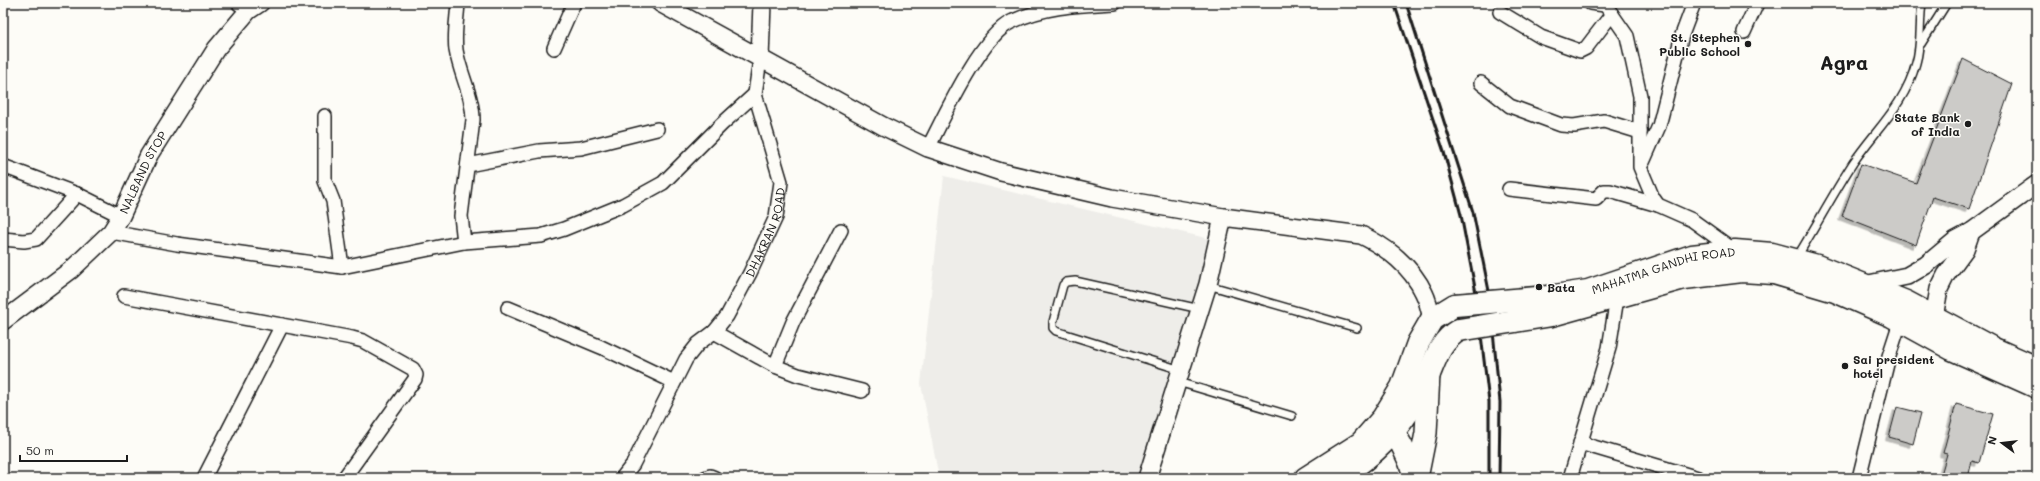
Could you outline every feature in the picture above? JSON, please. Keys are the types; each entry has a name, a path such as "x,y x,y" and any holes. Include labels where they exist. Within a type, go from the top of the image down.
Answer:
{"highway":[{"name":"MAHATMA GANDHI ROAD","path":"1306,478 1389,425 1422,390 1444,341 1459,330 1550,306 1588,291 1619,282 1646,270 1692,256 1735,251 1772,254 1817,266 1864,285 1904,311 1952,349 2037,387"},
{"name":"MAHATMA GANDHI ROAD","path":"1337,478 1368,458 1380,448 1418,343 1432,319 1455,305 1550,306 1617,298 1684,278 1750,271 1774,273 1904,311 1934,317 1994,349 2037,368"}],"main road":[{"path":"1415,478 1426,433 1429,373"},
{"path":"1389,425 1408,456 1415,478"},
{"path":"1368,458 1379,455 1393,456 1404,464 1415,478"}],"street":[{"path":"458,3 455,34 457,52 473,109 474,127 461,216 464,242"},
{"path":"554,48 574,3"},
{"path":"660,3 883,126 928,148 1001,172 1112,198 1223,217 1362,235 1374,241 1401,262 1419,284 1425,295 1432,319"},
{"path":"111,232 177,244 342,267 464,242 541,236 564,229 647,194 663,183 722,124 756,98 760,59 762,3"},
{"path":"928,148 984,47 1010,22 1063,5 1115,3"},
{"path":"1590,3 1607,7 1627,36 1640,96 1640,168 1644,180 1658,205"},
{"path":"1640,168 1659,126 1682,35 1694,3"},
{"path":"1744,32 1757,3"},
{"name":"NALBAND STOP","path":"3,321 71,270 111,232 121,216 150,155 216,49 249,6"},
{"path":"1500,12 1541,37 1580,51 1586,48 1607,7"},
{"path":"1480,83 1510,106 1561,125 1574,126 1604,121 1640,132"},
{"name":"DHAKRAN ROAD","path":"622,478 633,464 686,359 698,344 714,332 727,316 750,273 776,217 781,182 756,98"},
{"path":"325,116 325,181 333,200 342,267"},
{"path":"468,165 539,151 581,148 657,129"},
{"path":"3,166 77,194 121,216"},
{"path":"1864,285 1907,276 1926,265 1956,240 1971,232 2037,184"},
{"path":"1509,189 1596,199 1604,191 1610,190 1658,205 1692,220 1735,251"},
{"path":"3,239 24,241 36,239 77,194"},
{"path":"1147,478 1201,309 1223,217"},
{"path":"775,366 793,322 841,230"},
{"path":"1934,317 1939,289 1946,275 1965,249 1971,232"},
{"path":"124,296 352,338 363,342 415,372 415,379 398,399 344,478"},
{"path":"1570,478 1609,348 1617,298"},
{"path":"508,308 601,347 674,382"},
{"path":"1859,478 1889,356 1904,311"},
{"path":"206,476 282,325"},
{"path":"714,332 775,366 798,375 862,391"},
{"path":"1580,443 1698,478"},
{"path":"705,478 710,476 715,478"}],"lane":[{"path":"1795,260 1854,162 1892,114 1907,89 1921,44 1922,3"},
{"path":"1921,44 1947,3"},
{"path":"1201,309 1076,281 1066,282 1063,285 1053,322 1053,328 1056,331 1292,416"},
{"path":"1208,284 1357,328"}],"shaded area":[{"path":"944,176 1223,242 1151,478 939,478 921,384"}],"building":[{"name":"State Bank of India","path":"1963,59 2012,84 1969,209 1933,197 1916,245 1842,216 1861,164 1916,183"},
{"path":"1956,404 1993,414 1979,463 1972,461 1968,478 1940,478 1947,454 1943,453"},
{"path":"1897,407 1921,413 1913,444 1889,437"}],"railway":[{"path":"1394,3 1444,152 1461,215 1476,293 1489,402 1489,478"},
{"path":"1406,3 1473,212 1489,291 1500,402 1499,478"}],"place":[{"name":"St. Stephen Public School","path":"1748,44"},
{"name":"State Bank of India","path":"1968,124"},
{"name":"Bata","path":"1539,287"},
{"name":"Sai president hotel","path":"1845,366"}],"district":[{"name":"Agra","path":"1844,62"}]}
